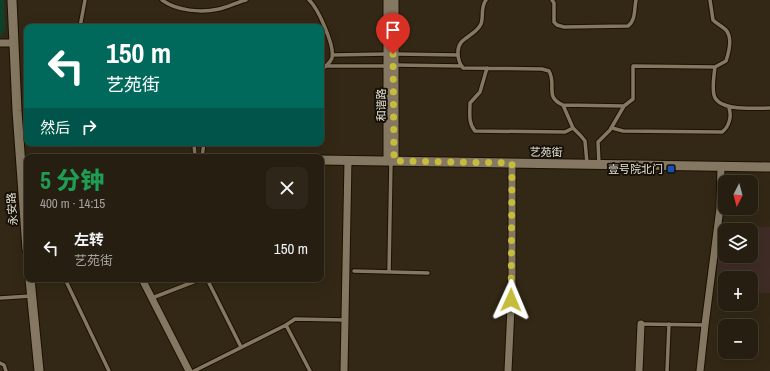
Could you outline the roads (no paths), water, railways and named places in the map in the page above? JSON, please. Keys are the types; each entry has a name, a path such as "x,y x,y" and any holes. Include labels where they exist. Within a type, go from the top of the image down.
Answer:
{"street":[{"name":"永安路","path":"12,0 24,167"},
{"name":"和谐路","path":"388,0 391,161"},
{"name":"和谐路","path":"390,54 394,0"},
{"path":"0,43 14,42"},
{"name":"艺苑街","path":"324,160 770,167"},
{"path":"344,371 348,160"},
{"path":"508,371 512,286 512,163"},
{"path":"700,371 720,208 721,166"},
{"path":"30,282 39,371"},
{"path":"144,282 189,371"},
{"path":"639,371 641,324"}],"lane":[{"path":"81,24 85,0"},
{"path":"162,0 172,7 195,10 220,9 246,0"},
{"path":"309,0 323,24"},
{"path":"462,66 458,55 461,41 475,31 481,24 482,6 486,0"},
{"path":"552,0 554,3 554,22 557,25 564,27 628,26 634,19 636,0"},
{"path":"599,164 598,142 612,128 624,106 633,99 633,66 715,67 726,61 730,50 730,43 727,32 712,18 710,0"},
{"path":"324,27 330,40 332,55 331,61 325,66"},
{"path":"332,55 458,55"},
{"path":"325,66 390,65 542,69 549,71 552,79 553,98 555,102 563,105 624,106"},
{"path":"715,67 714,97 721,104 729,108 770,108"},
{"path":"487,68 480,92 470,103 470,122 475,131 565,132 574,128"},
{"path":"563,105 574,128 585,141 587,164"},
{"path":"612,128 623,131 722,132 728,126 730,117 729,108"},
{"path":"389,272 391,161"},
{"path":"354,271 428,273"},
{"path":"66,282 109,371"},
{"path":"152,298 193,282"},
{"path":"208,282 241,347"},
{"path":"0,298 32,296"},
{"path":"194,371 286,325 295,319 345,320"},
{"path":"641,324 705,325"},
{"path":"668,371 669,324"},
{"path":"286,325 310,371"},
{"path":"0,363 4,365 6,371"}],"place":[{"name":"壹号院北门","path":"671,169"}]}
